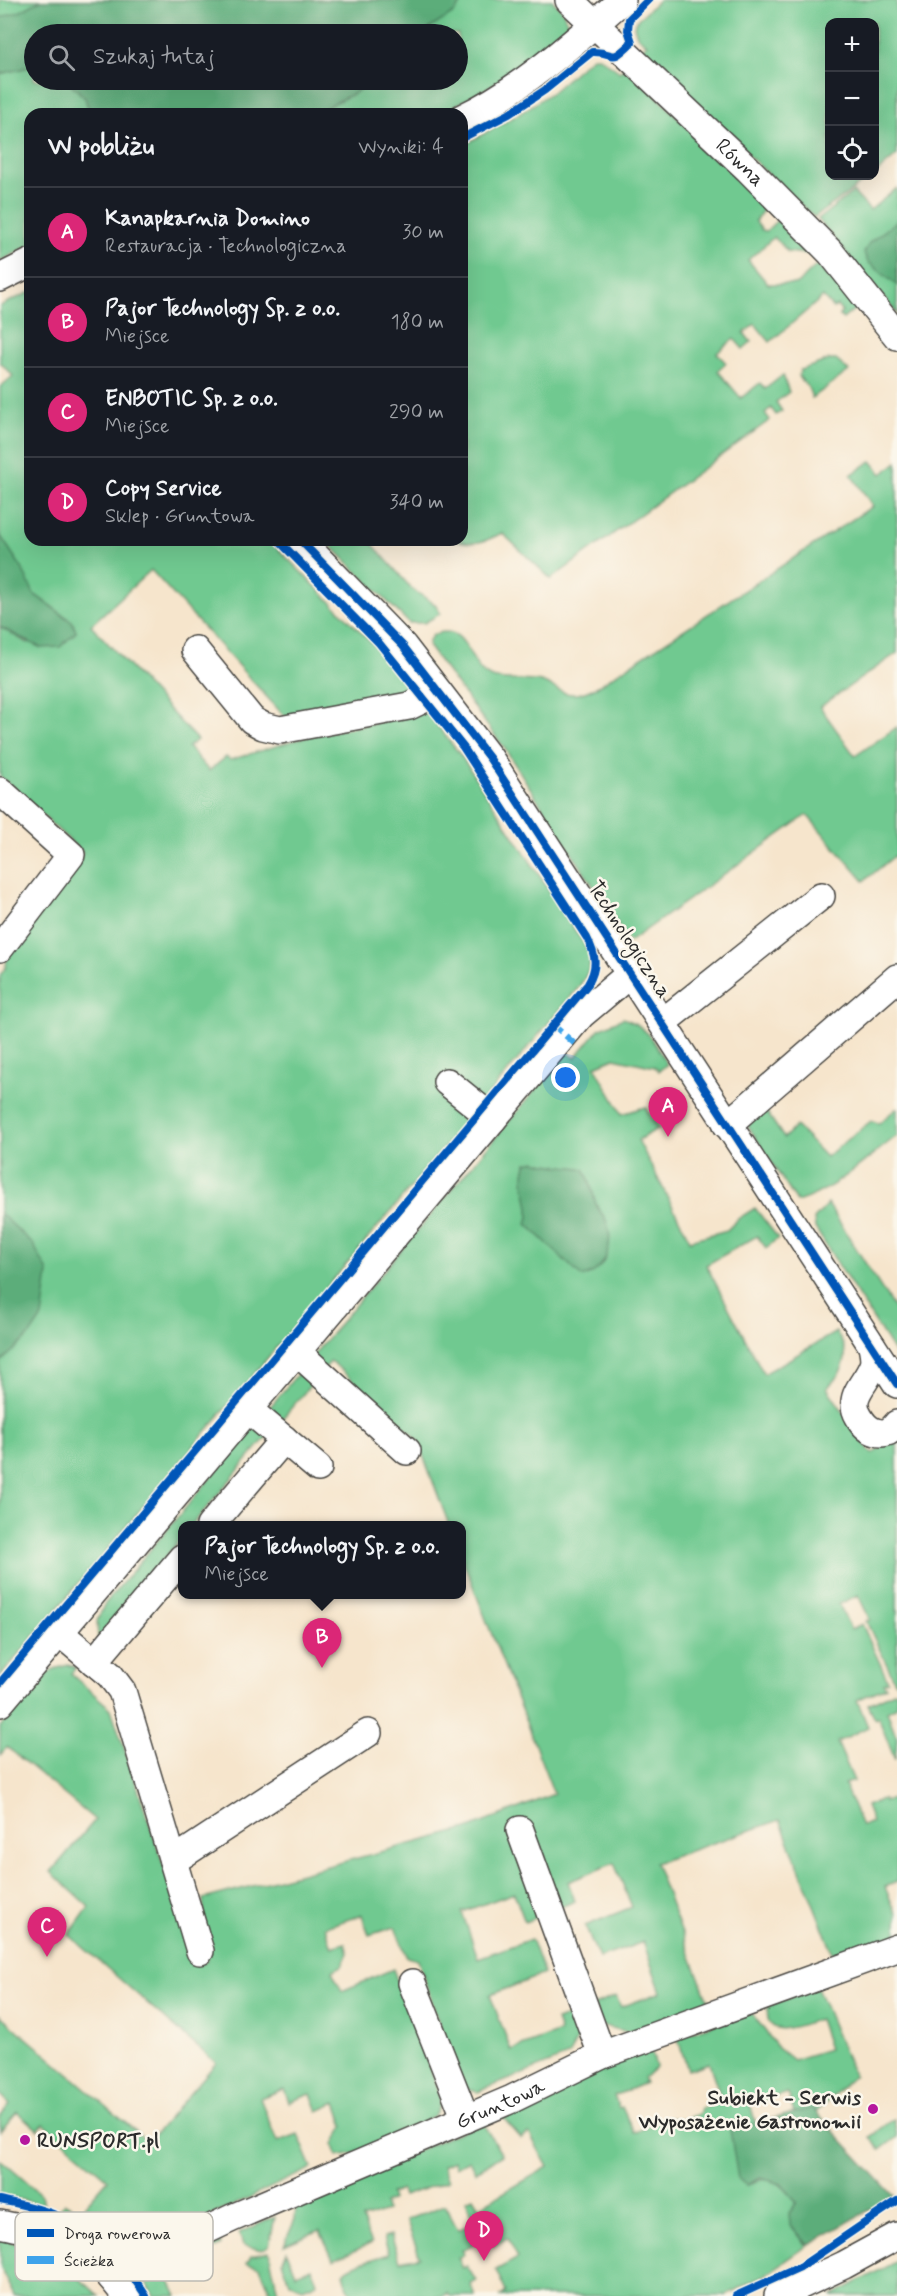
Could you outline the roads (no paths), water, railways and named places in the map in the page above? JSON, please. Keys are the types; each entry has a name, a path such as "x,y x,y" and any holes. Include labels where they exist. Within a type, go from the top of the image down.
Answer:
{"street":[{"name":"Równa","path":"569,0 748,169 823,245 897,336"},
{"path":"468,115 514,89 622,0"},
{"path":"0,278 24,266"},
{"name":"Technologiczna","path":"306,546 403,646 490,759 897,1384"},
{"path":"195,650 252,720 263,726 280,730 409,706 438,692"},
{"path":"0,791 71,855 0,948"},
{"path":"663,1022 821,896"},
{"path":"0,1703 581,1015 631,973"},
{"path":"727,1125 897,978"},
{"path":"447,1082 493,1119"},
{"path":"872,1346 873,1365 857,1392 854,1402 857,1413 862,1423 879,1433 891,1430 897,1424"},
{"path":"297,1352 407,1451"},
{"path":"248,1409 318,1468"},
{"path":"214,1521 284,1438"},
{"path":"94,1662 178,1564"},
{"path":"60,1633 110,1675 122,1691 200,1951"},
{"path":"173,1861 368,1733"},
{"path":"520,1830 602,2055"},
{"name":"Gruntowa","path":"213,2226 466,2119 602,2055 897,1948"},
{"path":"412,1983 466,2119"},
{"path":"0,2224 15,2227"},
{"path":"778,2296 844,2265 897,2236"}],"place":[{"name":"Kanapkarnia Domino","path":"668,1137"},
{"name":"Pajor Technology Sp. z o.o.","path":"322,1668"},
{"name":"ENBOTIC Sp. z o.o.","path":"47,1957"},
{"name":"Subiekt - Serwis Wyposażenie Gastronomii","path":"873,2109"},
{"name":"RUNSPORT.pl","path":"25,2140"},
{"name":"Copy Service","path":"484,2261"}]}
